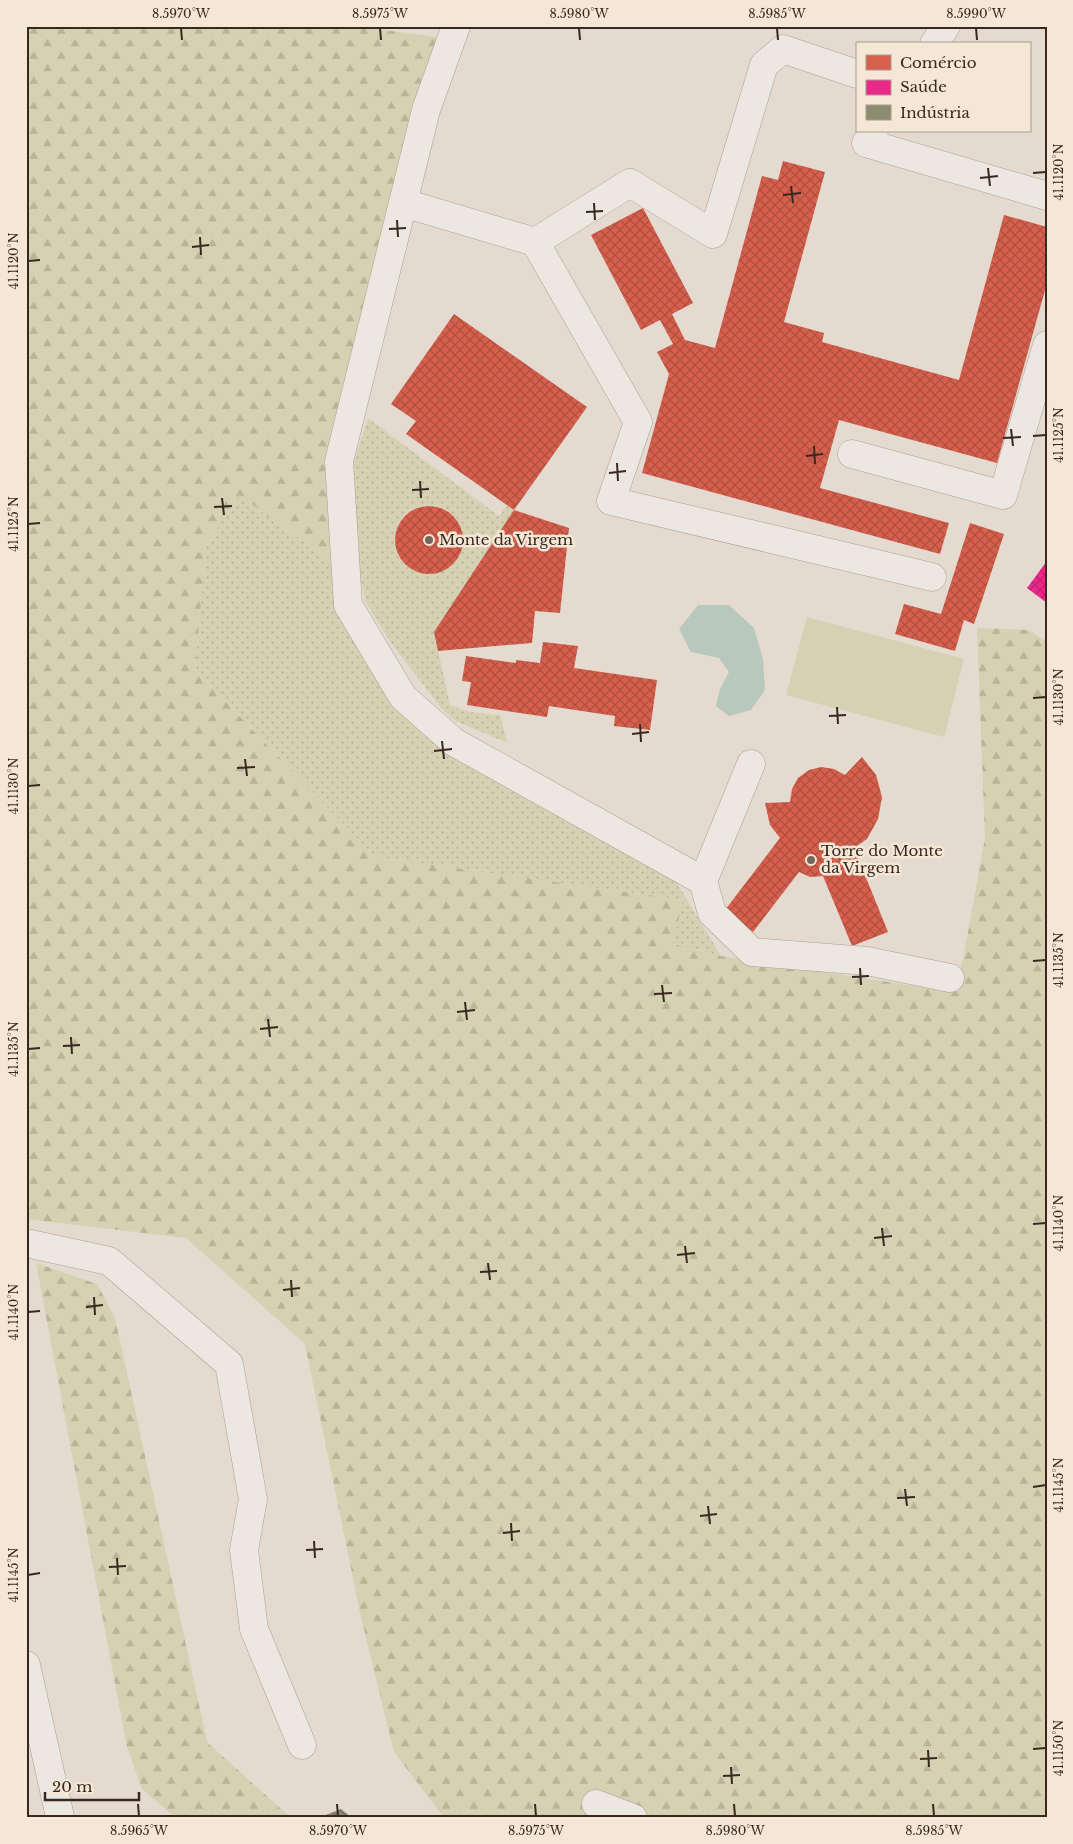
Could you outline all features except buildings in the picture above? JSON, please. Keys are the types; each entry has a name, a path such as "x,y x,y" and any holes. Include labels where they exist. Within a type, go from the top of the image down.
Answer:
{"lane":[{"path":"456,26 426,110 339,461 348,604 403,697 454,742 703,881"},
{"path":"935,42 946,26"},
{"path":"535,242 630,183 714,234 764,65 783,50 856,74"},
{"path":"873,132 866,143 1047,196"},
{"path":"404,204 535,242 638,422 610,501 932,577"},
{"path":"852,454 1002,495 1047,345"},
{"path":"752,764 703,881 712,912 752,952 867,962 950,978"},
{"path":"26,1243 109,1261 229,1364 253,1499 244,1550 254,1629 302,1745"},
{"path":"26,1665 60,1817"},
{"path":"596,1804 633,1818"}],"green space":[{"path":"26,26 352,26 438,37 406,140 333,563 239,495 206,545 195,670 375,857 683,900 673,944 721,956 953,992 963,960 985,838 977,628 1029,630 1047,642 1047,1818 453,1818 442,1815 394,1752 361,1617 305,1344 186,1238 26,1219"},
{"path":"368,418 499,516 508,505 514,510 434,632 450,705 469,712 500,715 507,743 454,720 442,709 391,643 365,601 362,583 353,577 347,483","holes":["420,506 442,508 457,521 462,534 462,547 454,562 448,567 432,573 424,573 408,567 402,562 396,548 395,540 398,525 407,513"]},
{"path":"239,495 333,563 334,600 347,631 402,706 669,870 721,956 673,944 682,900 375,857 195,670 206,545"},
{"path":"807,617 964,659 944,737 786,695"},
{"path":"36,1263 97,1284 115,1318 207,1742 291,1818 176,1818 142,1789 127,1747"}],"shaded area":[{"path":"698,605 729,605 754,628 763,659 765,690 751,710 729,716 716,706 720,689 729,672 719,658 691,652 679,629"}],"place":[{"name":"Monte da Virgem","path":"429,540"},
{"name":"Torre do Monte da Virgem","path":"811,860"}]}
